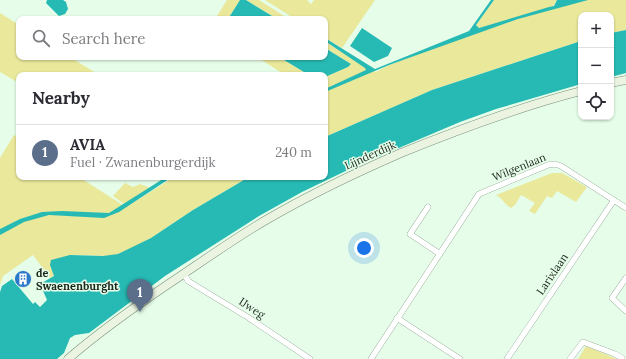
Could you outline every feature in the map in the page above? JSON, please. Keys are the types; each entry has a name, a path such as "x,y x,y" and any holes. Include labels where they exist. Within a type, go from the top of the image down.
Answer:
{"street":[{"path":"614,82 626,80"},
{"name":"Lijnderdijk","path":"73,357 90,341 184,273 232,241 294,204 354,174 422,144 488,119 578,92"},
{"name":"Wilgenlaan","path":"371,359 479,194 548,165 555,164 561,166 626,208"},
{"name":"Larixlaan","path":"507,359 614,200"},
{"path":"428,207 410,234 440,254"},
{"name":"IJweg","path":"184,273 188,281 249,318 310,359"},
{"path":"626,278 612,298 626,311"},
{"path":"398,318 460,359"},
{"path":"570,359 583,342 615,354 622,359 626,353"}],"shaded area":[{"path":"227,0 240,0 230,16 217,16"},
{"path":"246,0 259,0 284,16 272,16"},
{"path":"265,0 307,0 311,4 314,0 375,0 342,48 328,40 328,16 290,16"},
{"path":"494,0 557,0 552,8 581,0 626,0 626,30 614,32 614,12 578,12 578,42 432,90 328,136 328,76 348,67 351,64 328,50 328,43 366,68 376,72 389,65 475,33 479,28 476,25"},
{"path":"0,13 16,23 16,60 75,60 94,72 16,72 16,81 0,72"},
{"path":"262,60 284,60 304,72 280,72"},
{"path":"14,135 16,136 16,180 84,180 126,207 169,180 244,180 193,210 151,238 128,250 110,256 70,255 50,265 54,276 50,278 33,255 3,276 0,285 0,158"},
{"path":"552,173 562,173 587,187 576,202 557,191 552,198 547,196 535,214 529,211 535,203 521,195 515,205 511,208 496,195"},
{"path":"125,183 133,187 140,184 151,188 124,204 113,196"},
{"path":"586,346 617,359 578,359"}],"water":[{"path":"47,0 63,0 66,2 68,9 65,14 59,16 46,3"},
{"path":"240,0 246,0 272,16 230,16"},
{"path":"491,0 494,0 476,25 479,28 554,6 557,0 588,0 518,19 389,65 328,91 328,88 366,70 328,43 328,40 375,69 469,31"},
{"path":"362,28 392,48 388,56 374,62 350,46"},
{"path":"626,30 626,73 614,76 614,48 614,32"},
{"path":"578,42 578,85 496,109 460,122 328,180 328,136 432,90"},
{"path":"328,50 351,64 348,67 328,76 328,72 304,72 284,60 328,60"},
{"path":"161,180 167,180 119,212 104,218 49,215 24,222 0,235 0,229 20,219 42,212 62,211 109,213"},
{"path":"244,180 327,180 259,216 165,276 89,333 75,335 70,338 64,353 57,359 0,359 0,292 2,286 12,279 33,304 35,302 40,307 47,300 40,284 54,276 50,265 51,260 70,255 103,256 118,254 151,238 193,210"}],"place":[{"name":"de Swaenenburght","path":"23,279"},
{"name":"AVIA","path":"140,312"}]}
